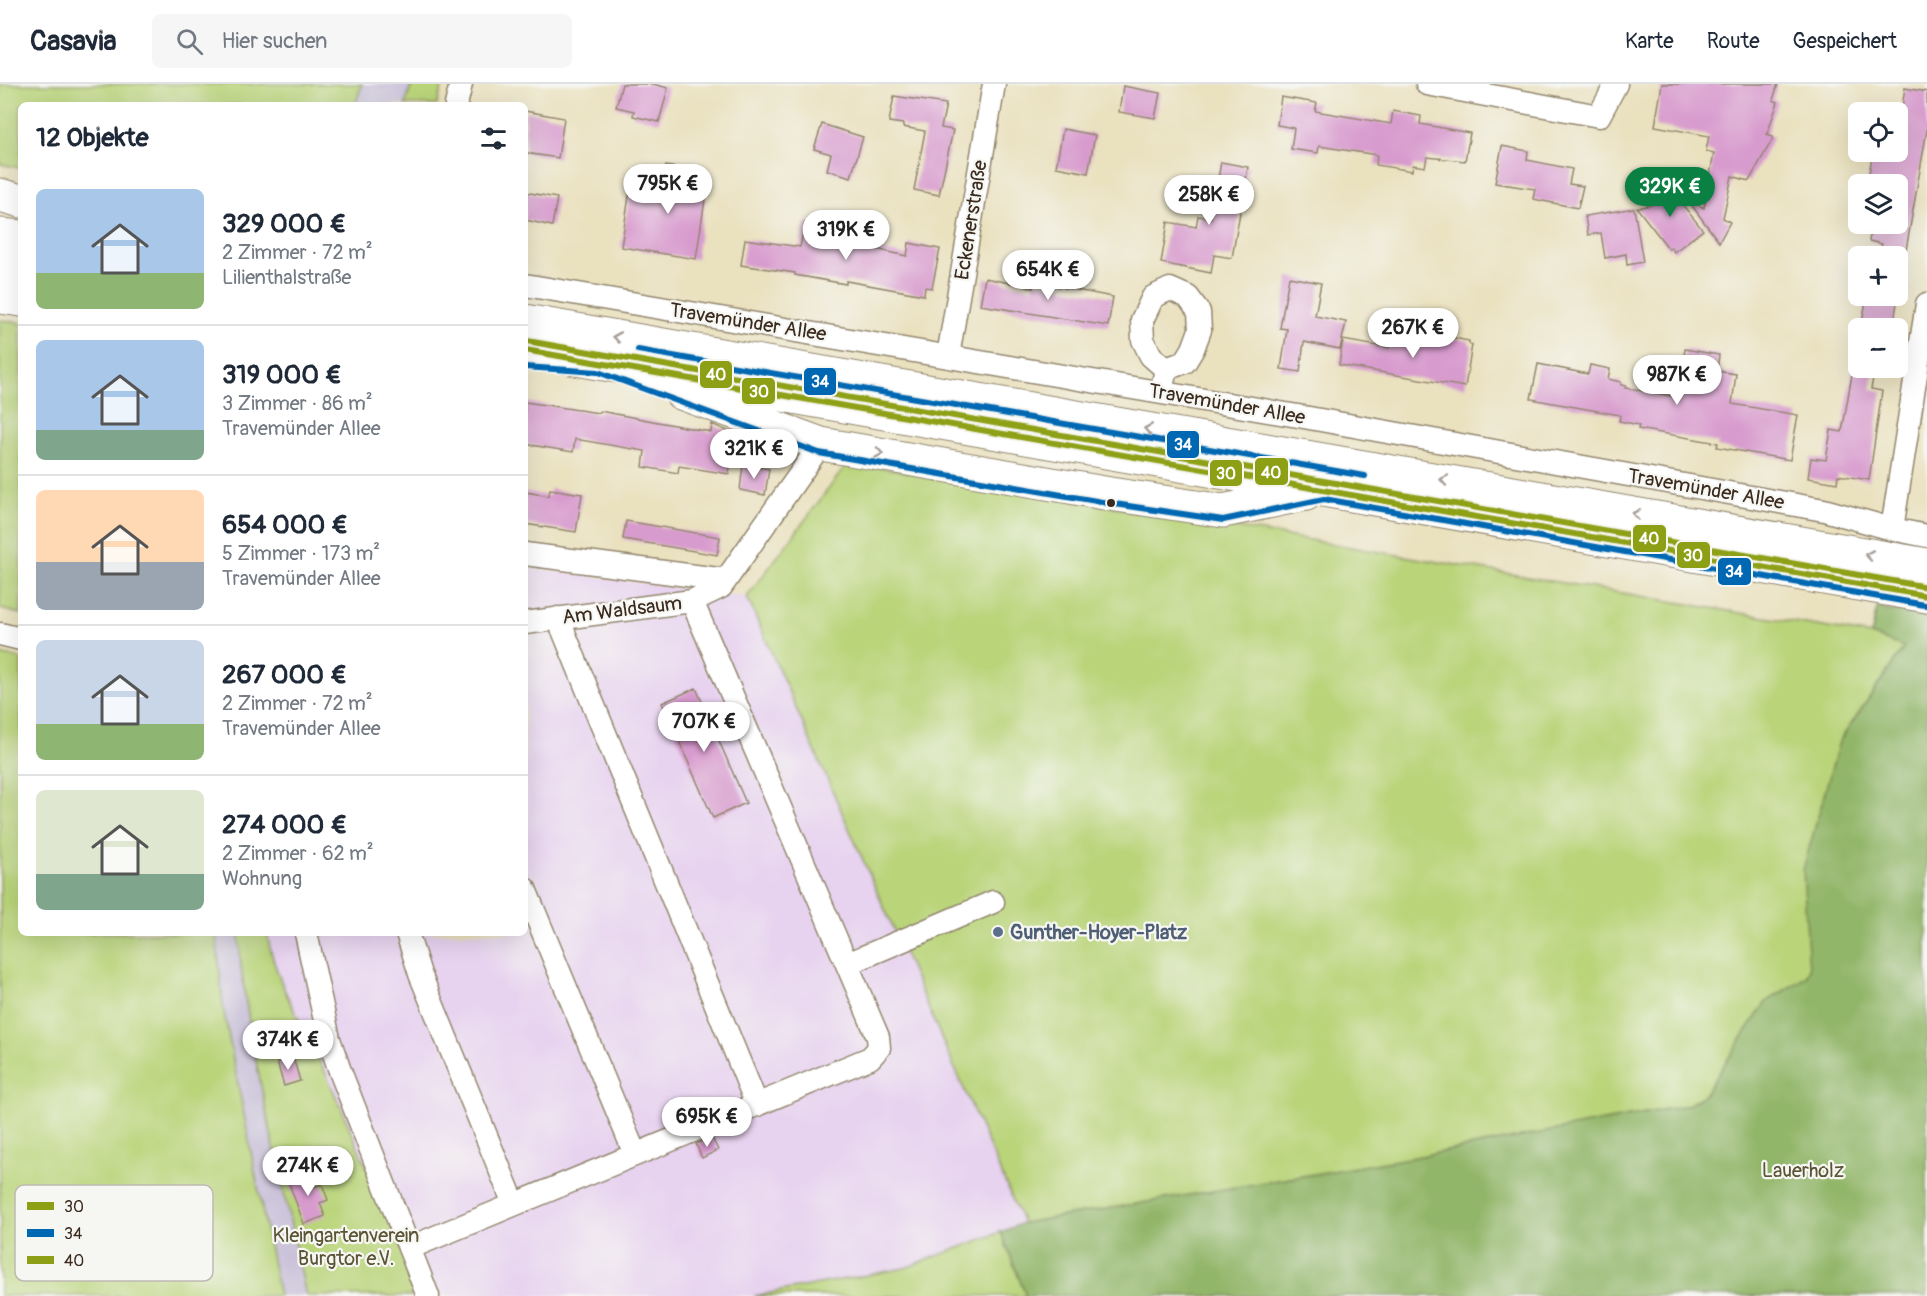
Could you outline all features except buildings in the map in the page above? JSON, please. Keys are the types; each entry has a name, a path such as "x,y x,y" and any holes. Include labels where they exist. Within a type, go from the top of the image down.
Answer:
{"highway":[{"path":"0,186 18,188"},
{"path":"0,195 18,200"},
{"path":"0,235 18,237"},
{"path":"0,265 18,268"},
{"path":"0,297 18,300"},
{"name":"Travemünder Allee","path":"528,322 1927,565"},
{"path":"528,351 1927,596"},
{"path":"528,358 593,362 821,444 1110,494 1223,511 1324,490"}],"street":[{"path":"457,102 461,84"},
{"name":"Eckenerstraße","path":"948,356 994,84"},
{"path":"1427,84 1599,116 1616,84"},
{"name":"Travemünder Allee","path":"528,286 1161,392 1824,510 1927,536"},
{"path":"1892,529 1927,304"},
{"path":"1161,392 1166,369"},
{"name":"Am Waldsaum","path":"528,623 692,601 721,587 821,444"},
{"path":"528,554 726,580"},
{"path":"409,1248 870,1058 879,1048 878,1037 692,601"},
{"path":"558,618 757,1105"},
{"path":"0,634 18,638"},
{"path":"528,896 636,1154"},
{"path":"847,964 993,902"},
{"path":"307,936 329,1039 428,1296"},
{"path":"408,936 420,974 514,1204"}],"shaded area":[{"path":"362,84 412,84 406,102 356,102"},
{"path":"528,567 747,597 1023,1223 905,1268 754,1296 421,1296 326,1073 275,968 268,936 528,936"},
{"path":"216,936 240,936 306,1296 279,1296 223,1007"}],"green space":[{"path":"0,84 362,84 356,102 18,102 18,167 0,164"},
{"path":"412,84 443,84 438,102 406,102"},
{"path":"0,320 18,323 18,613 0,609"},
{"path":"848,463 1871,635 1904,647 1839,742 1809,969 1806,977 1766,1002 1704,1095 1688,1105 1416,1157 1023,1223 747,597"},
{"name":"Lauerholz","path":"1877,608 1927,617 1927,1296 1026,1296 1001,1232 1023,1223 1416,1157 1688,1105 1704,1095 1766,1002 1806,977 1809,969 1803,870 1839,742 1904,647 1871,635"},
{"path":"0,654 18,658 18,936 216,936 223,1007 279,1296 0,1296"},
{"name":"Kleingartenverein Burgtor e.V.","path":"239,936 268,936 283,987 338,1100 421,1296 306,1296 255,1055"},
{"path":"1001,1232 1026,1296 754,1296 905,1268"}],"transit line":[{"name":"40","path":"528,341 1927,587"},
{"name":"34","path":"638,350 1365,476"},
{"name":"30","path":"528,351 1927,596"},
{"name":"34","path":"528,367 598,372 819,453 1108,503 1223,520 1324,499 1925,605"}],"place":[{"name":"Gunther-Hoyer-Platz","path":"998,932"}]}
